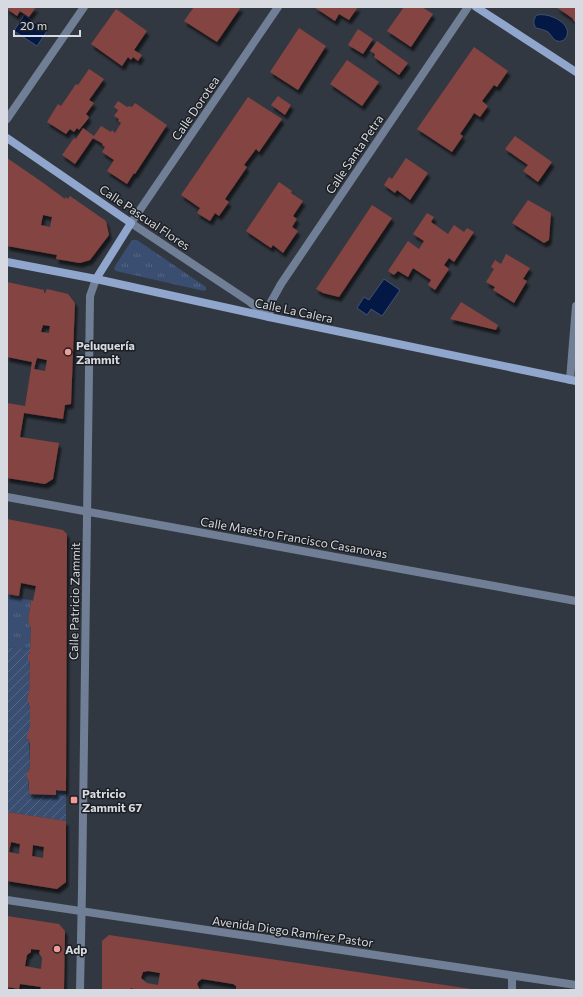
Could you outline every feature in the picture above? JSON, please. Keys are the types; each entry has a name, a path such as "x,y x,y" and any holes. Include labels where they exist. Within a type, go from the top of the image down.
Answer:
{"main road":[{"path":"476,7 576,72"},
{"name":"Calle Pascual Flores","path":"7,138 131,223"},
{"name":"Calle Patricio Zammit","path":"96,279 131,223"},
{"name":"Calle La Calera","path":"7,262 96,279 573,381"}],"street":[{"path":"7,120 84,7"},
{"name":"Calle Dorotea","path":"131,223 278,7"},
{"name":"Calle Santa Petra","path":"269,317 271,302 281,284 468,7"},
{"name":"Calle Pascual Flores","path":"131,223 250,302 269,317"},
{"name":"Calle Patricio Zammit","path":"80,990 90,296 96,279"},
{"path":"573,381 576,306"},
{"name":"Calle Maestro Francisco Casanovas","path":"7,496 576,601"},
{"name":"Avenida Diego Ramírez Pastor","path":"7,900 576,985"},
{"path":"512,976 512,990"}],"green space":[{"path":"132,240 137,240 206,287 206,290 204,291 116,271 114,269 115,266"},
{"path":"7,594 21,597 21,599 31,600 28,621 31,627 30,649 7,647"},
{"path":"7,647 30,649 30,654 28,655 28,661 30,661 29,694 27,700 29,701 30,706 30,728 29,733 27,734 27,739 29,740 30,767 27,773 29,794 56,795 56,790 66,791 66,821 7,812"}],"shaded area":[{"path":"24,15 47,31 37,46 14,31"},
{"path":"537,15 550,16 562,22 567,29 567,34 564,40 557,41 548,32 536,28 534,22"},
{"path":"384,279 400,290 382,316 371,309 367,315 357,308 364,297 369,300"}],"building":[{"path":"7,7 36,7 29,17 20,11 17,16 7,9"},
{"path":"194,7 241,7 217,42 184,21"},
{"path":"314,7 358,7 349,20 339,14 335,21"},
{"path":"404,7 422,7 433,14 411,47 387,31"},
{"path":"556,7 576,7 576,24 572,18"},
{"path":"116,9 147,31 134,50 142,55 138,61 133,57 131,60 128,57 122,66 91,44"},
{"path":"299,28 326,46 298,90 270,72"},
{"path":"358,29 373,39 363,54 348,45"},
{"path":"377,41 408,63 399,75 374,57 375,54 370,51"},
{"path":"474,47 508,71 497,87 494,85 482,101 488,106 480,117 474,113 460,134 463,136 452,152 417,129"},
{"path":"347,60 379,82 362,106 330,84"},
{"path":"89,69 104,79 89,100 94,103 86,114 89,117 88,119 79,130 77,128 74,132 70,129 66,134 47,122 58,104 61,106 76,84 78,85"},
{"path":"278,96 291,105 285,115 271,105"},
{"path":"248,97 282,119 259,152 256,149 244,165 247,167 225,199 229,202 219,216 215,213 210,221 197,213 200,208 181,195"},
{"path":"118,101 127,107 132,107 135,103 167,125 127,184 107,171 114,160 102,152 105,147 93,138 75,164 62,155 74,138 76,139 83,128 94,136 101,126 111,132 112,130 115,133 121,123 118,121 119,119 114,116 118,110 114,107"},
{"path":"515,136 552,162 538,182 523,171 528,165 505,149"},
{"path":"7,158 65,199 65,197 68,199 70,196 106,221 109,235 90,260 80,263 56,259 57,255 7,246","holes":["43,215 52,217 50,227 41,225"]},
{"path":"406,158 428,173 410,200 397,190 395,193 384,185 389,177 392,179"},
{"path":"279,182 303,201 293,216 297,219 292,227 298,231 283,253 273,245 271,248 246,231"},
{"path":"528,200 551,213 549,240 544,243 512,223"},
{"path":"372,205 392,218 339,297 323,293 316,289"},
{"path":"427,213 434,217 431,222 448,234 454,225 464,232 467,228 474,232 454,262 449,258 444,265 449,269 435,290 428,285 431,280 413,268 408,277 398,271 394,275 388,271 408,241 419,249 424,241 413,234"},
{"path":"506,254 530,268 523,279 527,281 514,303 493,290 495,287 486,282 494,269 491,267 495,260 501,264"},
{"path":"7,282 44,290 44,293 47,289 68,294 75,303 71,404 65,405 63,419 24,413 20,437 59,443 53,479 45,484 7,478 7,403 25,406 32,362 7,357","holes":["43,325 50,326 49,333 41,332","37,358 47,360 45,371 34,369"]},
{"path":"461,302 498,325 496,330 450,319"},
{"path":"7,519 63,530 67,534 66,791 56,790 56,795 29,794 27,773 30,767 30,745 29,740 27,739 27,734 29,733 30,728 30,706 29,701 27,701 29,694 30,661 28,661 28,654 30,654 31,627 28,621 31,600 33,601 36,586 21,583 19,596 7,594"},
{"path":"7,812 66,821 66,882 57,889 7,881","holes":["11,842 20,844 19,854 9,852","33,845 44,847 43,858 32,856"]},
{"path":"7,916 59,924 65,931 64,990 40,990 41,987 20,984 19,989 7,987","holes":["31,949 40,950 39,953 42,958 41,969 25,966 27,955 31,952"]},
{"path":"109,935 471,990 236,990 236,986 233,984 202,979 197,984 200,990 136,990 131,988 130,990 102,990 102,941","holes":["148,971 160,973 158,985 147,983 141,978 143,972"]}],"place":[{"name":"Peluquería Zammit","path":"68,352"},
{"name":"Patricio Zammit 67","path":"74,800"},
{"name":"Adp","path":"57,949"}]}
